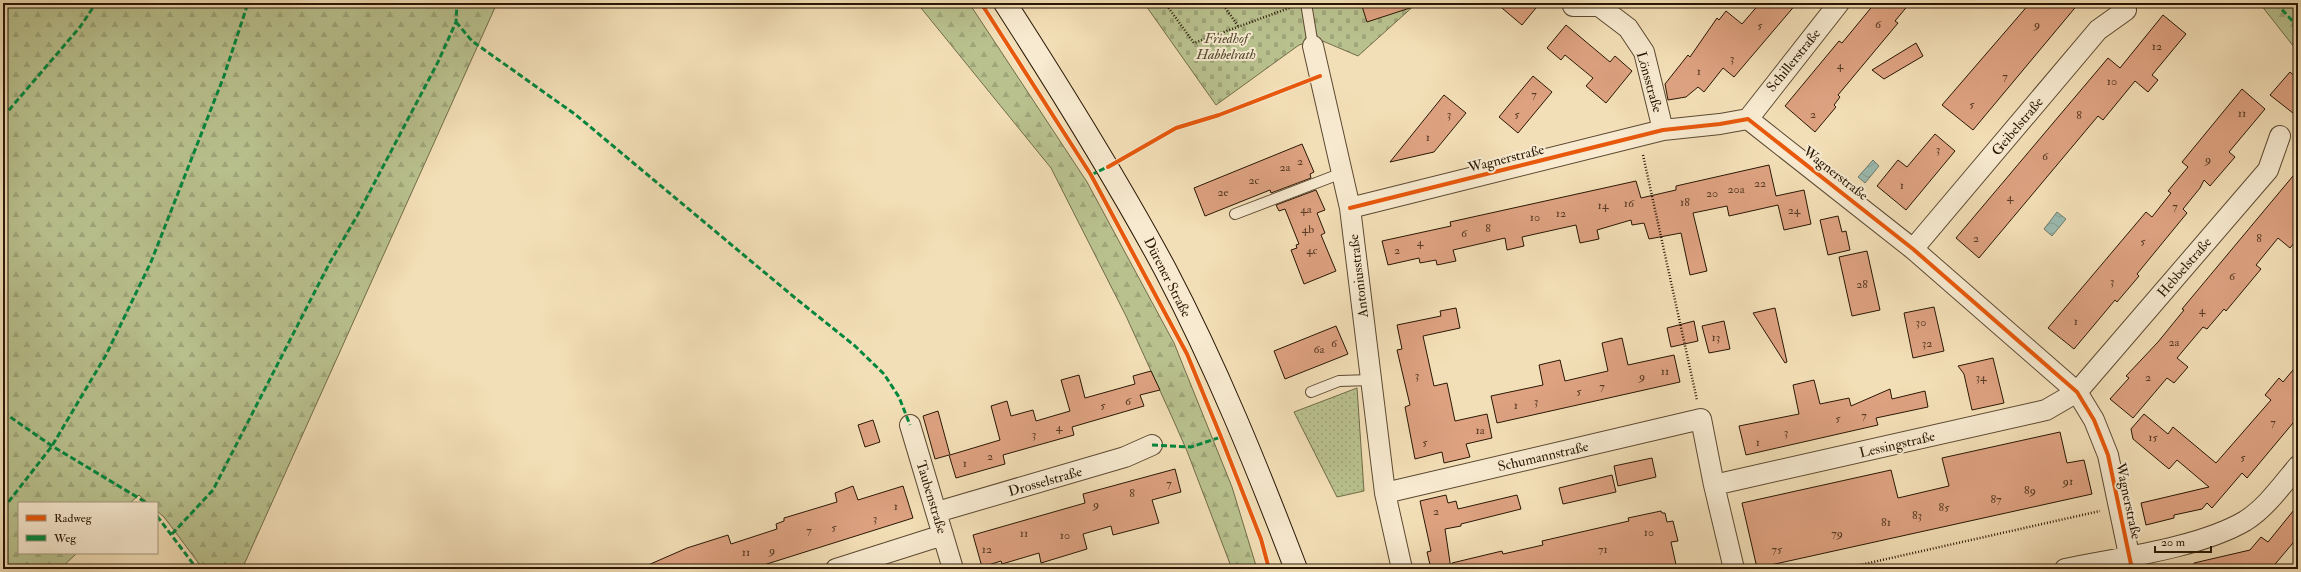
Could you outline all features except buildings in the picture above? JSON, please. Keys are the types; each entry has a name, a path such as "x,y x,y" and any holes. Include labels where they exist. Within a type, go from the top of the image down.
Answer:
{"main road":[{"name":"Dürener Straße","path":"1004,3 1108,166 1166,270 1235,416 1268,494 1296,569"}],"street":[{"name":"Schillerstraße","path":"1748,119 1839,3"},
{"name":"Lönsstraße","path":"1572,6 1599,6 1628,28 1644,52 1663,130"},
{"name":"Geibelstraße","path":"1913,249 2098,30 2126,10"},
{"name":"Antoniusstraße","path":"1313,46 1350,208 1385,492 1402,569"},
{"name":"Wagnerstraße","path":"1350,208 1663,130 1720,124 1748,119 1913,249 2077,392 2094,420 2108,454 2131,563"},
{"name":"Hebbelstraße","path":"2077,392 2268,170 2280,136"},
{"name":"Lessingstraße","path":"1714,485 2046,410 2077,392"},
{"path":"1701,419 1714,485 1734,569"},
{"name":"Schumannstraße","path":"1385,492 1701,419"},
{"name":"Taubenstraße","path":"910,425 953,569"},
{"name":"Drosselstraße","path":"937,512 1125,457 1152,444"},
{"path":"2065,569 2131,563 2245,521 2272,496 2298,466"},
{"path":"836,569 944,535"}],"lane":[{"path":"1301,4 1313,46"},
{"path":"1235,214 1342,173"},
{"path":"1311,392 1339,381 1370,380"}],"path":[{"path":"1165,3 1194,42 1301,4"},
{"path":"1222,3 1238,26"},
{"path":"1289,3 1291,7"},
{"path":"1639,137 1701,419"},
{"path":"1842,569 2118,507"}],"green space":[{"path":"3,3 497,3 242,569 203,569 164,517 158,512 158,502 147,502 139,495 131,502 18,502 18,554 76,554 60,569 3,569"},
{"path":"917,3 969,3 1087,182 1174,343 1232,487 1257,569 1232,569 1187,451 1172,417 1126,316 1051,168"},
{"name":"Friedhof Habbelrath","path":"1144,3 1417,3 1358,56 1318,39 1299,45 1216,105"},
{"path":"2259,3 2298,3 2298,52 2261,5"},
{"path":"1357,388 1364,491 1337,497 1294,412"}],"water":[{"path":"1873,160 1879,166 1865,183 1858,177"},
{"path":"2057,212 2066,219 2052,236 2044,229"}],"marked path":[{"path":"3,117 80,27 96,3"},
{"path":"3,509 52,446 106,355 151,262 224,76 248,3"},
{"path":"172,534 213,490 329,264 357,216 438,62 456,22 457,3"},
{"path":"2276,3 2298,27"},
{"path":"456,22 472,41 576,115 855,346 884,374 899,397 910,425"},
{"path":"1091,175 1111,165"},
{"path":"3,412 52,446 145,502"},
{"path":"1152,445 1191,447 1221,437"},
{"path":"158,517 197,569"}],"cycle path":[{"path":"981,3 1091,175 1187,354 1261,539 1269,569"},
{"path":"1108,167 1176,128 1219,115 1320,76"},
{"path":"1350,208 1663,130 1720,124 1748,119 1913,249 2077,392 2094,420 2108,455 2132,569"}]}
